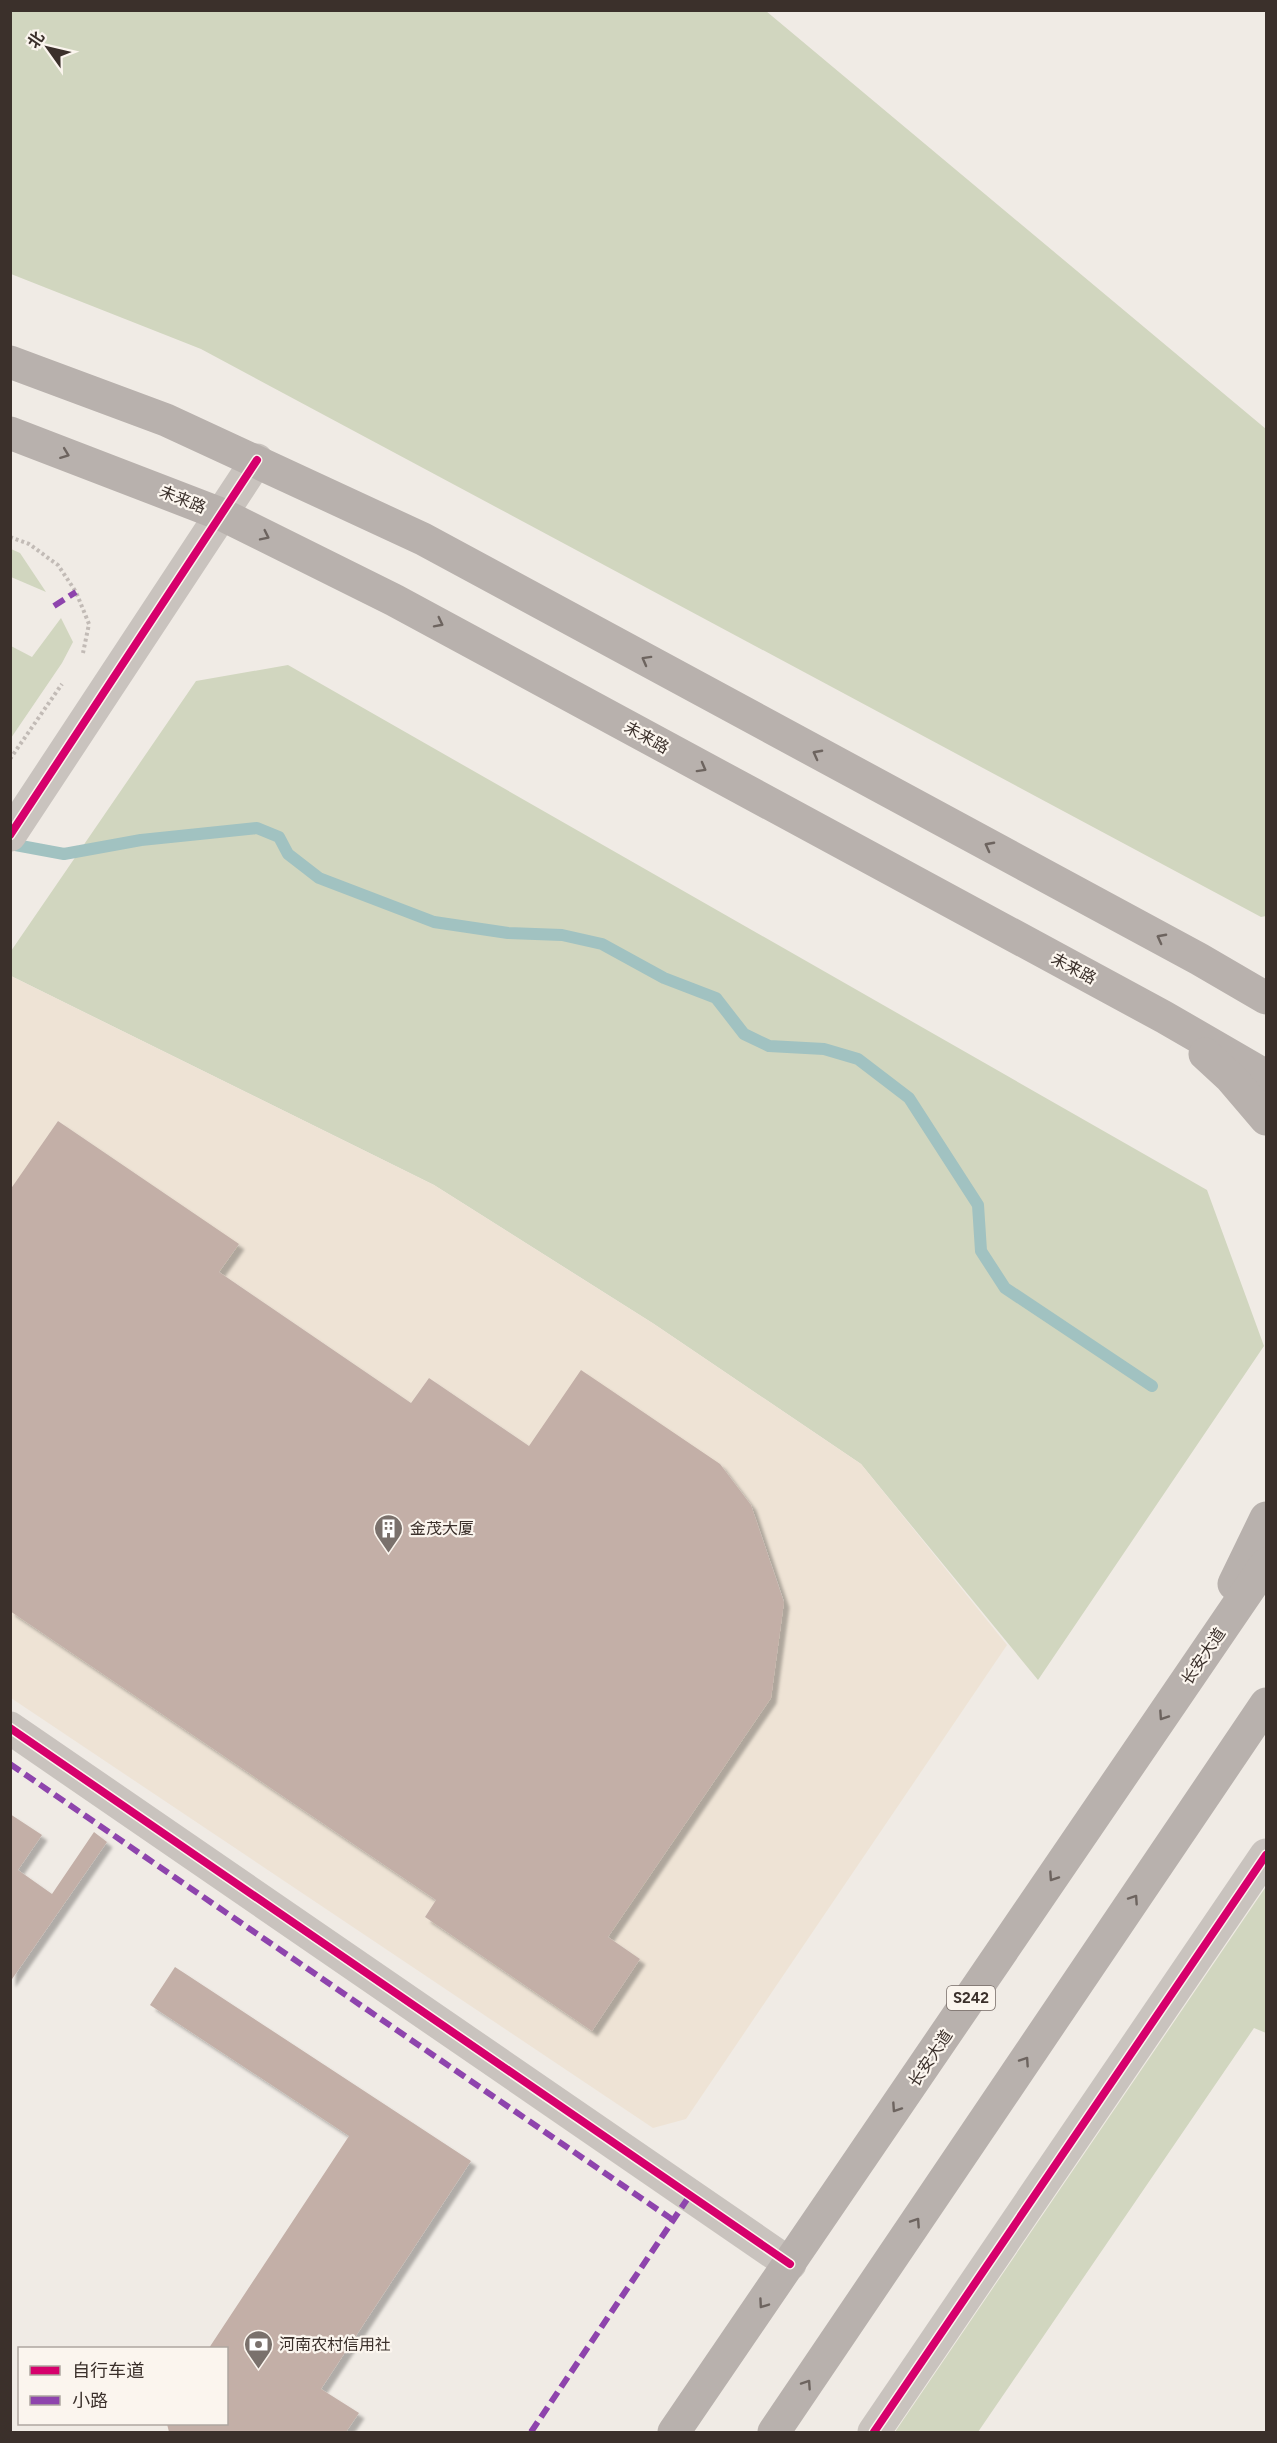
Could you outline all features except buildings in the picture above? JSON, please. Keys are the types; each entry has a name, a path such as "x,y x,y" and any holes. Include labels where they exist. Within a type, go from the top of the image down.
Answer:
{"main road":[{"path":"10,362 166,420 257,460 504,581 750,718 1199,959 1266,998"},
{"name":"未来路","path":"10,434 223,515 474,640 718,776 1164,1017 1266,1076"},
{"path":"1199,959 1266,974"},
{"path":"1164,1017 1231,1078 1266,1119"},
{"path":"1185,1683 1266,1518"},
{"name":"长安大道","path":"674,2433 1266,1564"},
{"path":"774,2433 1262,1712"}],"street":[{"path":"19,822 223,515 257,460"},
{"path":"10,1728 790,2264"},
{"path":"874,2433 1266,1856"}],"path":[{"path":"10,537 29,544 58,565 76,592 89,624 84,652 77,662"},
{"path":"10,759 64,682"}],"green space":[{"path":"10,11 766,11 1266,429 1266,916 1261,917 201,349 11,274"},
{"path":"11,549 20,553 46,592 11,577"},
{"path":"61,618 73,642 62,663 11,738 11,646 32,657"},
{"path":"288,665 1207,1190 1264,1346 1038,1680 861,1464 654,1324 434,1185 11,976 11,951 196,681"},
{"path":"1265,1888 1266,2033 1254,2028 978,2432 895,2432"}],"shaded area":[{"path":"11,976 434,1185 654,1324 861,1464 1007,1645 686,2119 653,2128 11,1698 11,1611 436,1900 425,1917 592,2030 640,1959 608,1937 784,1601 751,1505 720,1464 529,1446 429,1378 411,1403 219,1272 238,1244 58,1121 11,1190"}],"waterway":[{"path":"10,844 64,854 141,840 257,828 279,837 288,854 319,878 434,922 508,933 562,935 602,944 664,978 716,998 744,1034 769,1046 824,1049 858,1059 909,1098 978,1205 981,1251 1005,1288 1152,1386"}],"marked path":[{"path":"54,606 76,592"},
{"path":"10,1764 673,2220"},
{"path":"531,2432 690,2195"}],"cycle path":[{"path":"10,835 257,460"},
{"path":"10,1728 790,2264"},
{"path":"874,2432 1266,1855"}],"place":[{"name":"金茂大厦","path":"389,1554"},
{"name":"河南农村信用社","path":"258,2370"}]}
